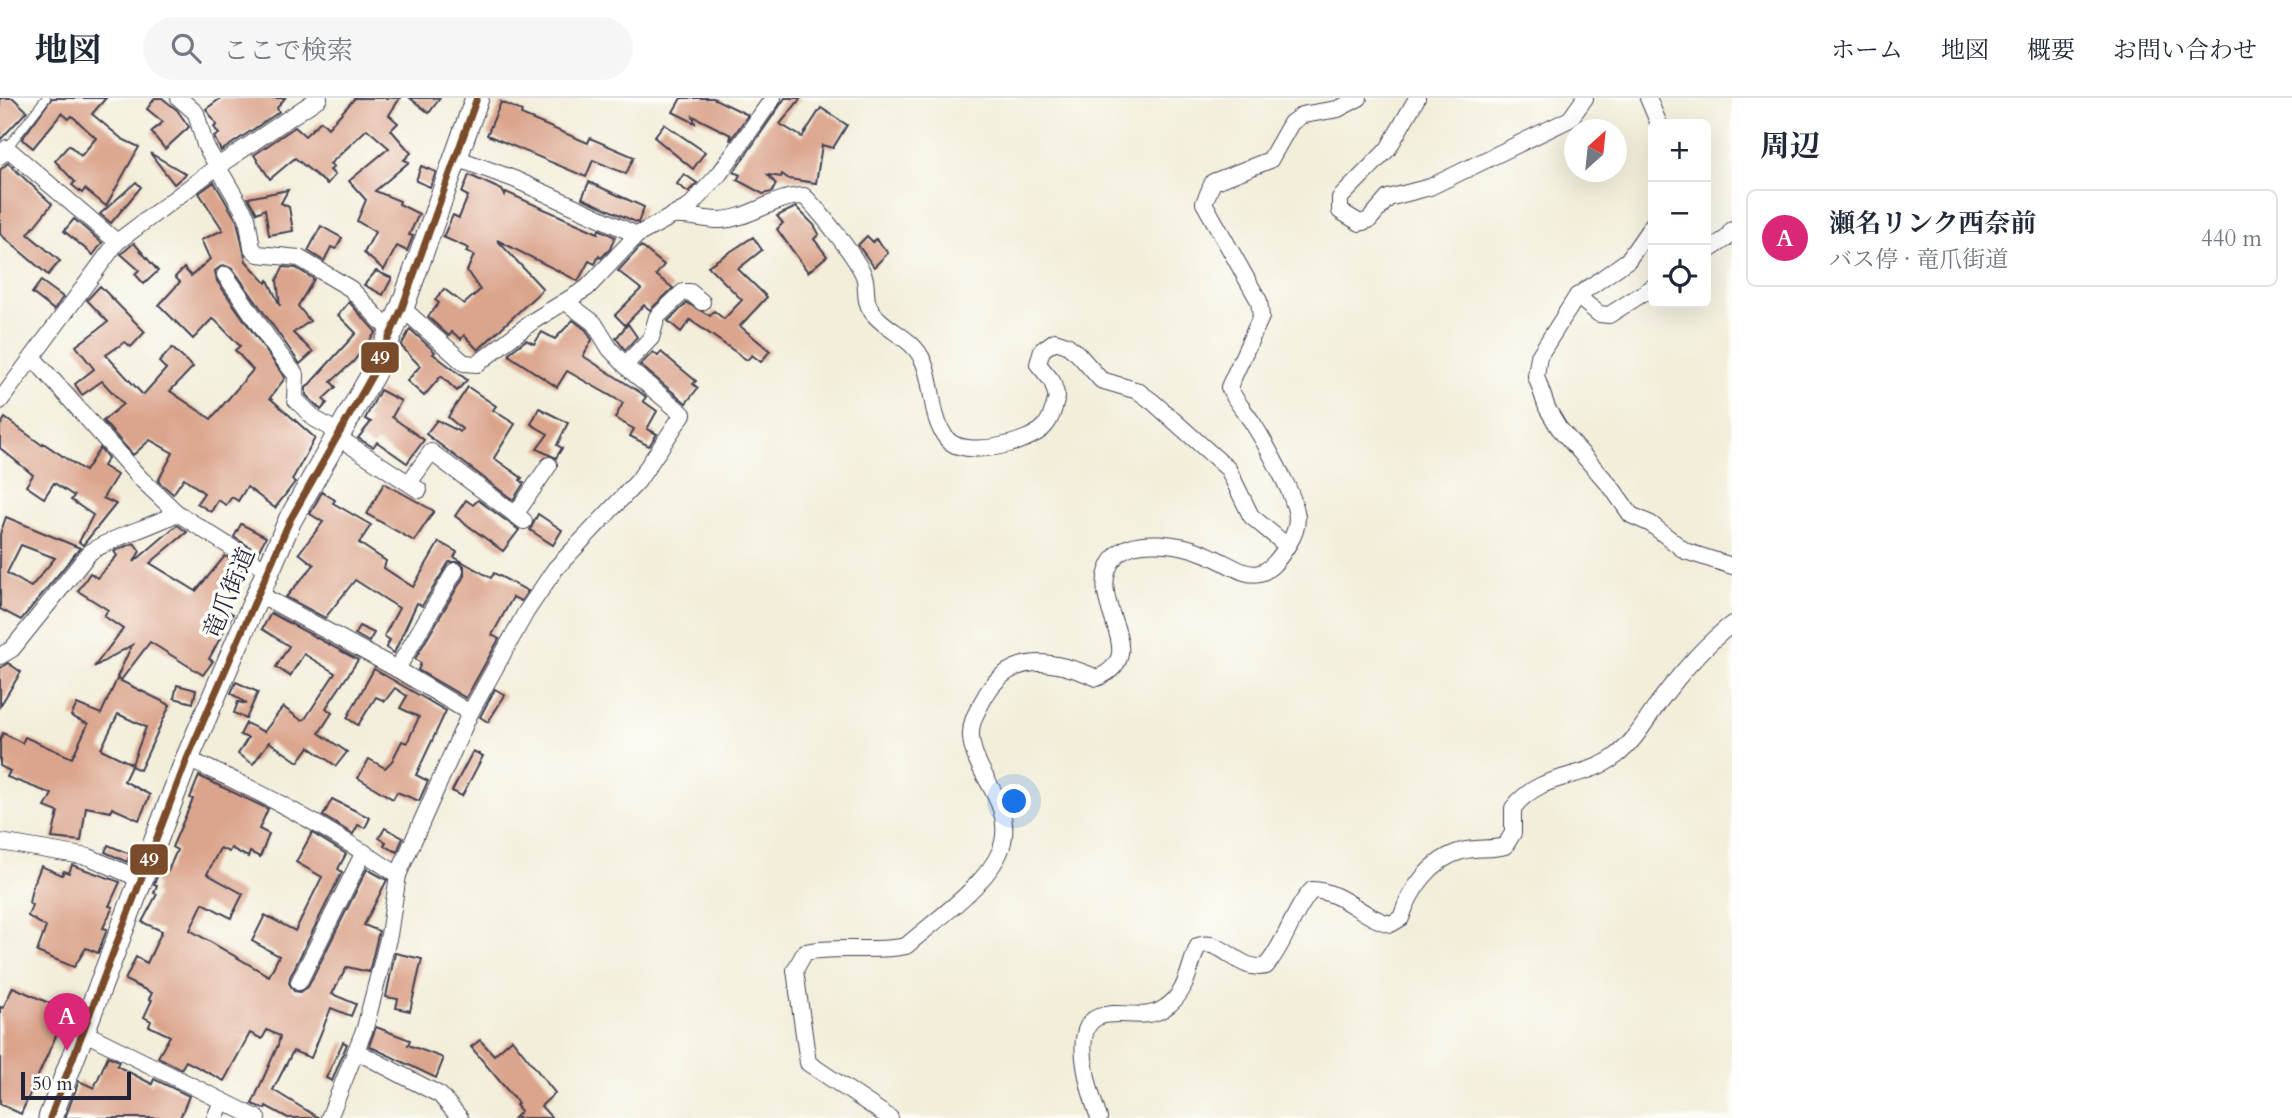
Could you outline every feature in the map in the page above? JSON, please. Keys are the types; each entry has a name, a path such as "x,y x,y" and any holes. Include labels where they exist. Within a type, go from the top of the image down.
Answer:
{"main road":[{"name":"竜爪街道","path":"50,1118 187,759 267,570 337,434 373,374 422,260 478,98"}],"street":[{"path":"179,98 196,113 205,145 247,217 252,248 258,254 299,258 351,289 391,332"},
{"path":"0,401 34,359 117,242 218,166 319,98"},
{"path":"402,308 464,363 477,364 533,321 587,288 638,235 689,207 702,194 773,98"},
{"path":"890,1118 808,1063 795,970 805,952 823,948 891,949 906,946 995,864 1004,841 1002,805 978,763 971,737 972,721 996,678 1032,662 1057,663 1097,678 1111,672 1120,661 1122,648 1106,603 1103,583 1115,557 1131,545 1169,545 1205,553 1237,572 1259,573 1275,565 1295,533 1299,515 1278,468 1229,387 1261,317 1259,301 1204,203 1213,182 1270,160 1291,124 1302,115 1338,109 1359,98"},
{"path":"1417,98 1388,149 1340,198 1340,211 1349,218 1360,223 1369,220 1388,198 1430,187 1521,144 1570,119 1585,98"},
{"path":"1648,98 1657,119"},
{"path":"3,152 117,242"},
{"path":"456,158 514,180 638,235"},
{"path":"671,216 685,214 720,220 746,214 787,196 804,197 847,245 865,278 864,295 871,311 917,347 925,365 938,424 948,441 961,449 976,451 1030,436 1044,428 1057,397 1052,381 1038,364 1042,351 1055,341 1067,345 1079,354 1101,380 1138,391 1153,402 1228,469 1251,516 1287,546"},
{"path":"1711,249 1727,238 1732,230"},
{"path":"1648,231 1628,260 1577,296 1539,356 1536,376 1547,408 1559,428 1612,488 1631,516 1651,524 1685,551 1732,566"},
{"path":"225,275 248,304 274,350 296,375 295,399 315,419 414,487 431,452 520,518 548,465"},
{"path":"1577,296 1599,314 1609,315 1648,290"},
{"path":"625,365 651,338 657,317 683,292 690,292 702,302"},
{"path":"329,1118 365,1028 389,935 398,875 470,713 526,612 555,569 638,481 683,414 625,365 610,349 594,323 566,302"},
{"path":"34,359 139,477 177,513 267,570"},
{"path":"0,656 12,649 90,552 108,540 148,529 177,513"},
{"path":"397,669 455,571"},
{"path":"257,593 397,669 470,713"},
{"path":"1099,1118 1090,1093 1083,1042 1088,1025 1098,1017 1150,1016 1168,1006 1190,977 1198,946 1206,943 1217,947 1247,967 1266,966 1278,953 1304,899 1312,890 1324,890 1342,898 1376,921 1391,924 1401,918 1406,900 1427,871 1462,851 1506,846 1513,833 1513,808 1524,793 1549,780 1586,770 1614,757 1641,732 1678,677 1732,624"},
{"path":"187,759 251,786 334,831 398,875"},
{"path":"0,842 89,857 141,879"},
{"path":"299,982 364,852"},
{"path":"83,1032 257,1118"},
{"path":"356,1051 440,1095 460,1118"},
{"path":"215,1118 222,1101"}],"lane":[{"path":"3,152 46,98"}],"building":[{"path":"0,98 13,98 27,111 0,140"},
{"path":"52,98 106,98 92,114 122,139 139,147 106,206 85,189 82,193 72,185 75,182 55,161 69,145 81,156 96,138 72,116 69,119 62,113 33,148 22,139"},
{"path":"155,98 162,98 177,110 189,127 165,149 151,132 163,122 147,109"},
{"path":"221,98 285,98 277,108 279,112 221,151 214,137 219,134 214,127 217,125 206,109"},
{"path":"355,98 400,98 389,115 398,123 391,130 411,153 404,160 409,162 375,191 400,201 399,204 419,214 409,235 413,236 407,251 397,246 384,270 364,253 375,232 357,221 366,200 349,181 389,148 367,129 330,164 334,167 330,170 335,175 327,184 295,158 270,179 254,155 295,127 305,136 321,121 328,128"},
{"path":"410,98 440,98 429,113"},
{"path":"681,98 713,98 748,115 730,141 731,135 693,116 695,123 673,112"},
{"path":"785,98 801,98 780,124 802,137 821,108 847,125 833,148 822,145 816,183 789,179 782,174 781,177 768,175 776,184 772,192 763,194 737,180 740,175 734,172"},
{"path":"501,102 522,111 521,115 588,143 590,138 634,157 626,174 593,160 586,177 487,135"},
{"path":"664,124 705,152 693,169 654,137"},
{"path":"150,153 186,174 174,184"},
{"path":"8,163 52,204 28,234 60,261 48,275 0,234 0,170"},
{"path":"421,166 436,172 430,187 416,181"},
{"path":"684,174 697,183 688,192 677,184"},
{"path":"469,175 502,190 505,195 506,192 598,233 599,229 615,237 610,249 601,258 599,256 595,264 589,261 578,281 497,240 543,289 478,350 464,335 461,339 452,332 449,336 428,317 439,303 435,300 444,289 464,304 480,290 467,271 474,255 466,252 468,248 443,237 453,215 459,218 468,196 462,193"},
{"path":"136,182 141,187 111,223 100,214"},
{"path":"214,182 237,221 246,261 266,283 268,280 280,306 277,280 283,267 296,268 314,279 298,306 310,321 293,333 313,352 300,364 233,269 223,265 215,271 217,281 285,378 270,398 315,438 292,480 295,482 275,508 247,487 238,501 232,497 226,505 218,500 211,512 197,503 204,493 184,478 173,494 158,481 173,453 150,440 133,455 103,421 123,404 102,381 82,395 75,384 94,369 76,346 108,322 87,300 100,286 145,332 131,347 125,342 106,355 143,395 166,369 159,362 172,348 193,367 170,391 211,419 253,370 235,350 240,346 215,320 212,319 193,339 159,305 180,282 175,277 184,268 191,276 210,259 201,240 223,230 199,193"},
{"path":"589,182 644,207 638,223 582,198"},
{"path":"288,190 281,203 289,207 293,231 269,235 265,209 257,213 248,198"},
{"path":"796,207 814,225 819,234 814,239 827,256 808,272 777,229 783,223 777,216"},
{"path":"74,219 102,243 93,255 64,231"},
{"path":"321,226 342,238 336,249 331,247 324,261 308,251"},
{"path":"867,236 873,242 876,239 888,253 874,267 858,245"},
{"path":"753,237 762,250 738,269 767,297 740,326 770,351 761,362 752,355 747,360 690,320 681,332 668,321 687,303 710,316 714,311 724,319 742,300 708,266"},
{"path":"134,243 158,271 144,284 135,274 139,270 121,254"},
{"path":"641,246 664,265 656,275 673,288 650,310 644,305 625,325 615,315 641,289 618,271"},
{"path":"376,271 392,278 383,295 364,285"},
{"path":"41,281 63,297 54,310 32,293"},
{"path":"349,302 376,332 353,362 331,382 336,387 323,399 327,403 321,410 306,395 306,388 356,333 338,315"},
{"path":"573,320 586,330 592,340 583,356 641,393 646,397 643,401 657,411 647,429 657,434 649,446 630,436 634,429 615,418 623,403 567,371 557,387 510,356 509,353 526,340 534,344 542,332 555,339"},
{"path":"628,324 637,337 625,350 616,338"},
{"path":"410,329 435,352 433,354 467,380 457,391 441,376 424,396 407,381 420,366 401,346"},
{"path":"653,352 658,356 661,352 696,381 693,384 698,388 686,403 640,365"},
{"path":"468,387 496,406 493,410 515,424 494,458 522,478 520,480 524,483 513,500 426,434 437,420 460,432 462,429 448,417"},
{"path":"380,390 401,401 392,417 424,440 407,463 377,442 373,447 358,438 371,422 365,419"},
{"path":"539,408 568,423 557,445 562,448 556,458 537,449 548,434 531,424"},
{"path":"5,418 85,471 100,448 108,458 103,466 117,475 103,498 116,504 83,545 79,542 93,515 71,500 74,496 54,483 44,498 26,486 33,475 0,448 0,426"},
{"path":"384,483 434,511 414,541 367,514"},
{"path":"322,492 335,500 333,503 371,525 359,543 386,561 384,568 413,587 439,542 457,552 454,557 491,578 494,573 528,591 521,601 513,597 492,635 499,639 466,698 418,670 421,663 415,659 464,576 464,566 460,562 449,562 422,606 417,603 394,653 386,648 390,640 384,636 399,608 355,580 325,618 286,597 314,565 299,553 323,522 310,514"},
{"path":"466,500 473,505 478,500 519,530 503,551 455,516"},
{"path":"538,514 562,530 553,545 530,530"},
{"path":"6,517 80,548 21,620 0,609 0,534","holes":["21,545 55,558 31,587 7,573"]},
{"path":"241,524 266,537 258,552 234,537"},
{"path":"177,525 187,532 150,563 196,591 225,556 243,567 224,600 228,602 224,609 233,614 209,659 213,661 203,675 150,642 121,680 117,677 132,645 94,667 123,629 104,616 108,610 78,591 90,573 97,578 117,556 114,551 134,543 140,551 134,562"},
{"path":"271,613 358,660 326,708 332,713 319,733 347,752 336,766 309,747 298,762 269,742 253,764 238,754 248,738 240,735 246,723 264,732 283,707 301,720 305,719 335,673 304,654 290,676 276,667 289,646 262,629"},
{"path":"359,626 374,633 369,642 355,634"},
{"path":"8,663 21,672 0,706 0,668"},
{"path":"374,669 446,711 416,775 428,781 419,801 397,792 393,799 358,778 369,759 385,768 392,761 402,741 407,743 419,717 400,708 407,696 395,688 385,701 376,697 358,725 347,718"},
{"path":"117,679 170,705 140,770 131,766 124,781 150,795 139,820 112,808 111,812 86,807 81,841 52,838 58,812 45,807 52,794 7,777 10,771 0,766 0,740 3,733 22,743 25,737 72,758 88,724 71,716 77,704 101,714","holes":["118,714 146,727 132,764 101,749"]},
{"path":"236,682 258,692 246,719 234,713 238,702 247,704 231,693"},
{"path":"177,685 196,690 193,703 174,698"},
{"path":"495,689 505,695 488,722 480,717"},
{"path":"473,751 483,756 462,796 452,791"},
{"path":"199,776 268,809 259,829 269,834 260,857 250,852 248,857 231,848 229,852 220,848 207,874 243,894 231,918 203,903 190,930 269,976 279,956 252,941 265,915 295,931 322,877 296,862 312,833 346,854 338,869 342,872 290,977 289,983 294,991 300,992 308,987 367,869 387,880 364,925 379,931 369,972 347,967 332,994 356,1004 351,1016 331,1008 311,1058 293,1051 273,1090 319,1118 288,1118 266,1106 265,1109 252,1104 280,1036 267,1030 262,1039 250,1033 224,1081 186,1061 181,1069 158,1057 170,1036 149,1026 151,1021 144,1017 152,1000 149,999 152,993 125,980 136,957 147,963 162,931 142,922 157,894 154,893 157,885 154,884 161,867 168,871 177,850 172,847 193,799 190,798"},
{"path":"332,799 370,818 365,828 358,825 353,834 323,816"},
{"path":"385,828 403,838 397,852 384,846 386,842 379,838"},
{"path":"108,845 130,854 127,862 105,852"},
{"path":"72,865 120,882 109,906 113,907 103,928 107,929 98,953 86,948 74,967 37,952 46,927 28,916 32,905 29,903 32,888 41,866 62,875 64,871 69,873"},
{"path":"395,953 422,959 410,1011 396,1008 398,999 386,997"},
{"path":"13,987 67,1011 21,1114 0,1104 0,1007 3,1008"},
{"path":"376,1027 410,1040 408,1045 441,1057 443,1060 436,1078 369,1046"},
{"path":"512,1039 555,1093 541,1106 552,1118 514,1118 521,1111 516,1105 518,1103 471,1047 480,1040 494,1055"},
{"path":"343,1042 347,1044 332,1081 326,1078"},
{"path":"108,1056 119,1061 117,1066 152,1084 154,1079 189,1096 180,1118 65,1118 79,1081 94,1088"}],"transit line":[{"name":"49","path":"50,1118 187,759 290,520 373,374 402,308 477,98"}],"place":[{"name":"瀬名リンク西奈前","path":"67,1051"}]}
